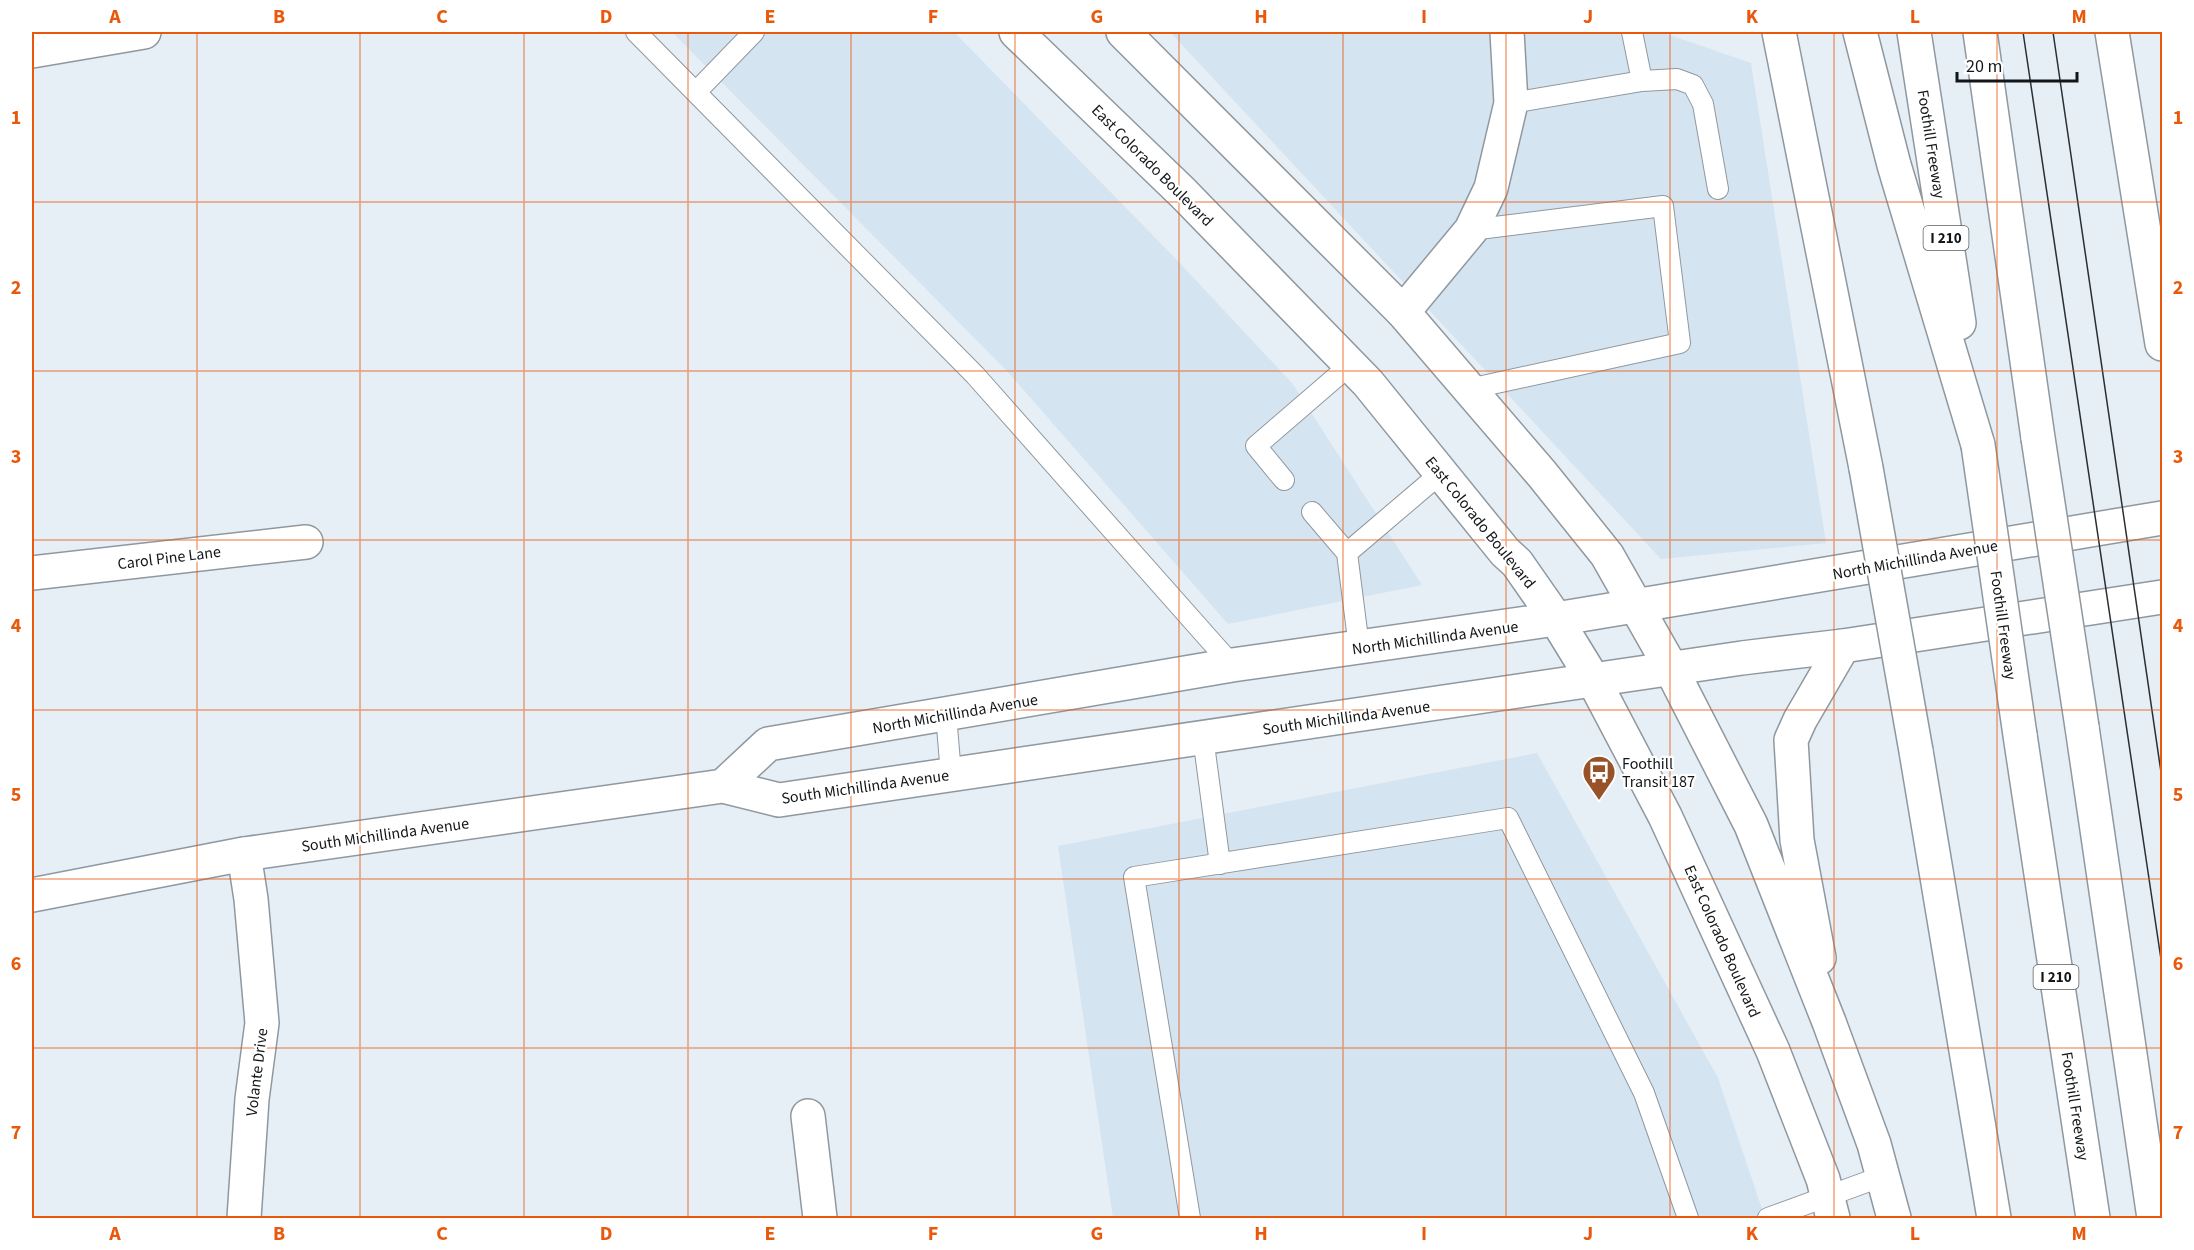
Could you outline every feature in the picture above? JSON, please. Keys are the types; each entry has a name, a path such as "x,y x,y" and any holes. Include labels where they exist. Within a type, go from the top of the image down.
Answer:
{"main road":[{"path":"32,51 144,32"},
{"name":"East Colorado Boulevard","path":"1016,32 1183,193 1350,365 1442,473 1505,552 1517,563 1556,619 1594,681 1665,816 1768,1041 1823,1179 1830,1207"},
{"path":"1123,32 1403,312 1542,474 1607,555 1671,669 1751,825 1875,1144 1894,1218"},
{"path":"1403,312 1471,230 1491,188 1511,102 1507,32"},
{"path":"1779,32 1866,468 1994,1218"},
{"path":"1860,32 1894,165 1978,445"},
{"name":"Foothill Freeway","path":"1914,32 2093,1218"},
{"path":"1980,32 2154,1218"},
{"path":"2112,32 2163,344"},
{"name":"North Michillinda Avenue","path":"723,786 768,744 1232,665 1556,619 2163,518"},
{"name":"Carol Pine Lane","path":"32,573 306,542"},
{"path":"1594,681 2163,597"},
{"path":"1829,1022 1797,840 1791,740 1800,720 1843,646"},
{"name":"South Michillinda Avenue","path":"32,895 244,854 723,786 779,800 1594,681"},
{"name":"Volante Drive","path":"244,854 251,899 262,1023 252,1099 244,1218"},
{"path":"808,1116 820,1218"}],"lane":[{"path":"636,32 975,375 1232,665"},
{"path":"696,92 754,32"},
{"path":"1632,32 1642,81"},
{"path":"1511,102 1642,81 1677,79 1693,85 1703,104 1718,189"},
{"path":"1470,389 1680,343 1663,206 1471,230"},
{"path":"1284,480 1256,446 1350,365"},
{"path":"1347,553 1442,473"},
{"path":"1312,512 1347,553 1359,647"},
{"path":"946,715 951,774"},
{"path":"1203,737 1220,864"},
{"path":"1190,1218 1134,878 1508,818 1644,1094 1688,1218"},
{"path":"1768,1218 1830,1207 1883,1176"}],"shaded area":[{"path":"672,32 954,32 1174,257 1292,383 1422,585 1228,624 1008,372"},
{"path":"1170,32 1661,32 1751,63 1826,543 1661,559"},
{"path":"1537,753 1718,1078 1765,1218 1113,1218 1058,846"}],"tram line":[{"path":"2023,32 2162,966"},
{"path":"2053,32 2162,779"}],"place":[{"name":"Foothill Transit 187","path":"1599,801"}]}
